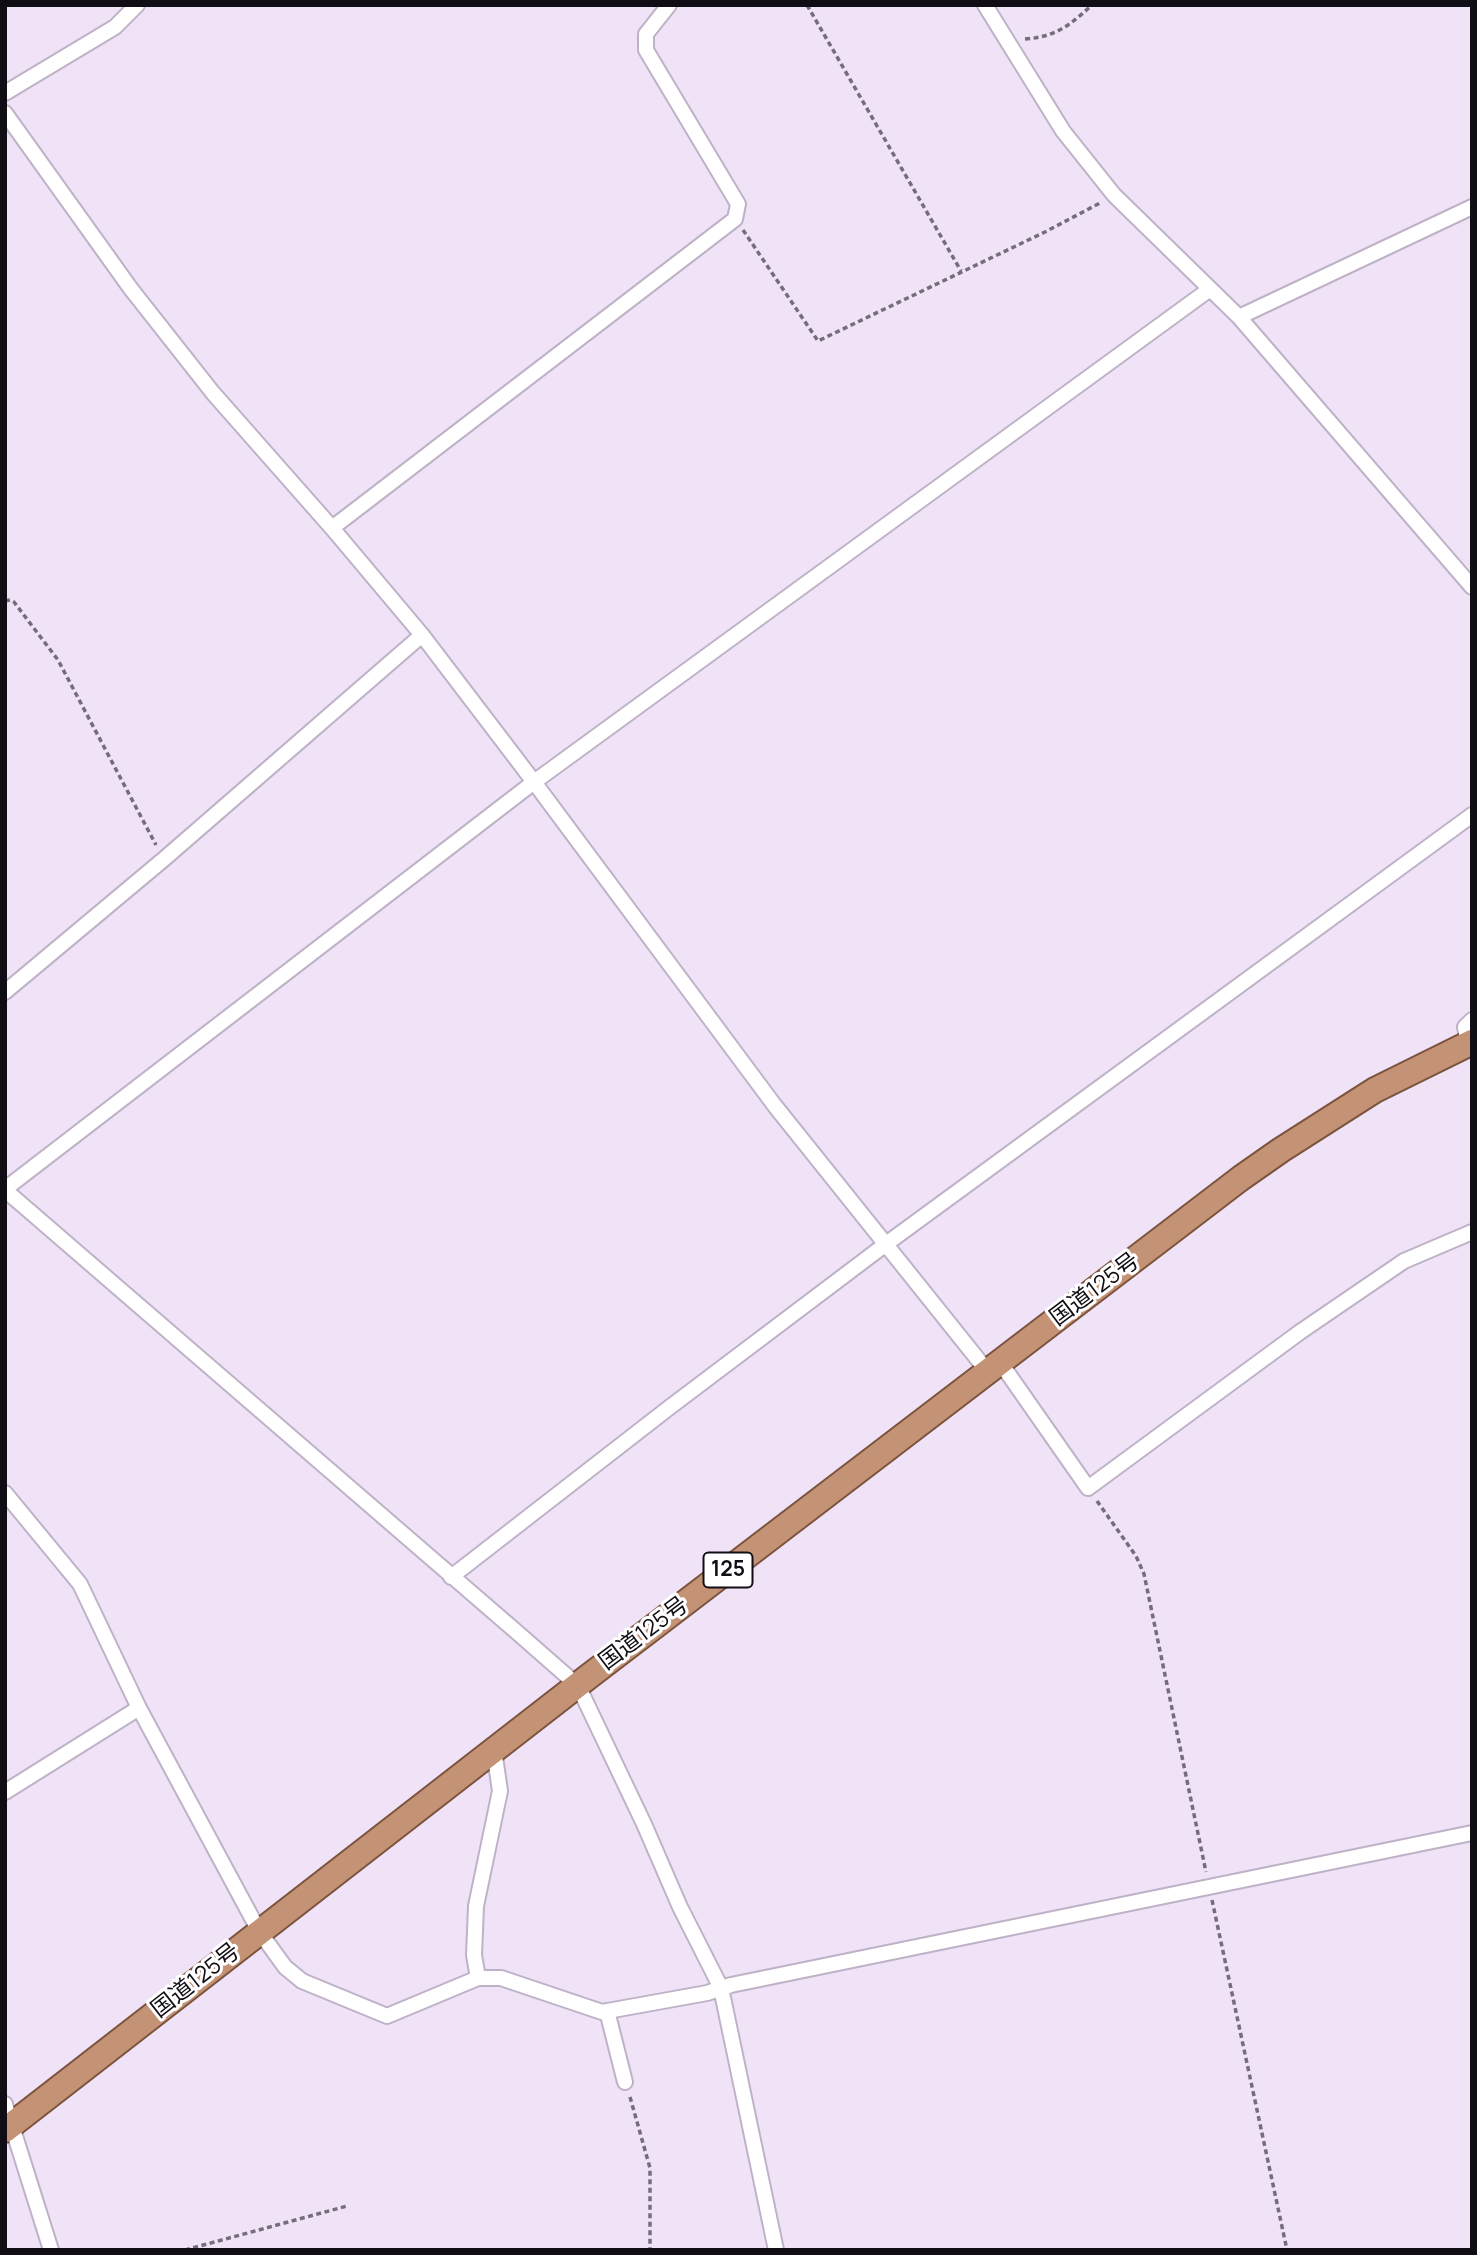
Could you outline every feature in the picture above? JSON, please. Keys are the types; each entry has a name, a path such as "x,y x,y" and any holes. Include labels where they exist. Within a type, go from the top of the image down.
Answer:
{"highway":[{"name":"国道125号","path":"8,2119 259,1931 576,1686 1281,1150 1375,1090 1470,1035"}],"street":[{"path":"5,93 115,27 137,5"},
{"path":"332,528 736,219 738,204 646,50 646,34 669,5"},
{"path":"985,5 1063,131 1114,195 1239,317 1472,587"},
{"path":"5,113 131,289 180,352 422,635 432,652 534,782 713,1026 886,1244 994,1367 1088,1488 1300,1332 1404,1261 1472,1232"},
{"path":"1239,317 1472,207"},
{"path":"776,2250 721,1988 576,1686 5,1189 534,782 1210,289"},
{"path":"5,992 164,859 422,635"},
{"path":"451,1577 886,1244 1472,815"},
{"path":"5,1493 80,1584 139,1708 259,1931 285,1967 302,1981 387,2016 478,1978 501,1978 602,2012 1472,1833"},
{"path":"5,1792 139,1708"},
{"path":"478,1978 474,1955 476,1906 500,1791 494,1750"},
{"path":"607,2011 625,2082"},
{"path":"8,2119 51,2250"}],"path":[{"path":"807,5 961,271"},
{"path":"1006,41 1044,37 1063,29 1092,5"},
{"path":"736,219 818,341 1045,232 1114,195"},
{"path":"5,601 14,603 58,660 164,859"},
{"path":"1088,1488 1136,1556 1144,1574 1287,2250"},
{"path":"625,2082 650,2168 650,2250"},
{"path":"186,2250 347,2206"}]}
